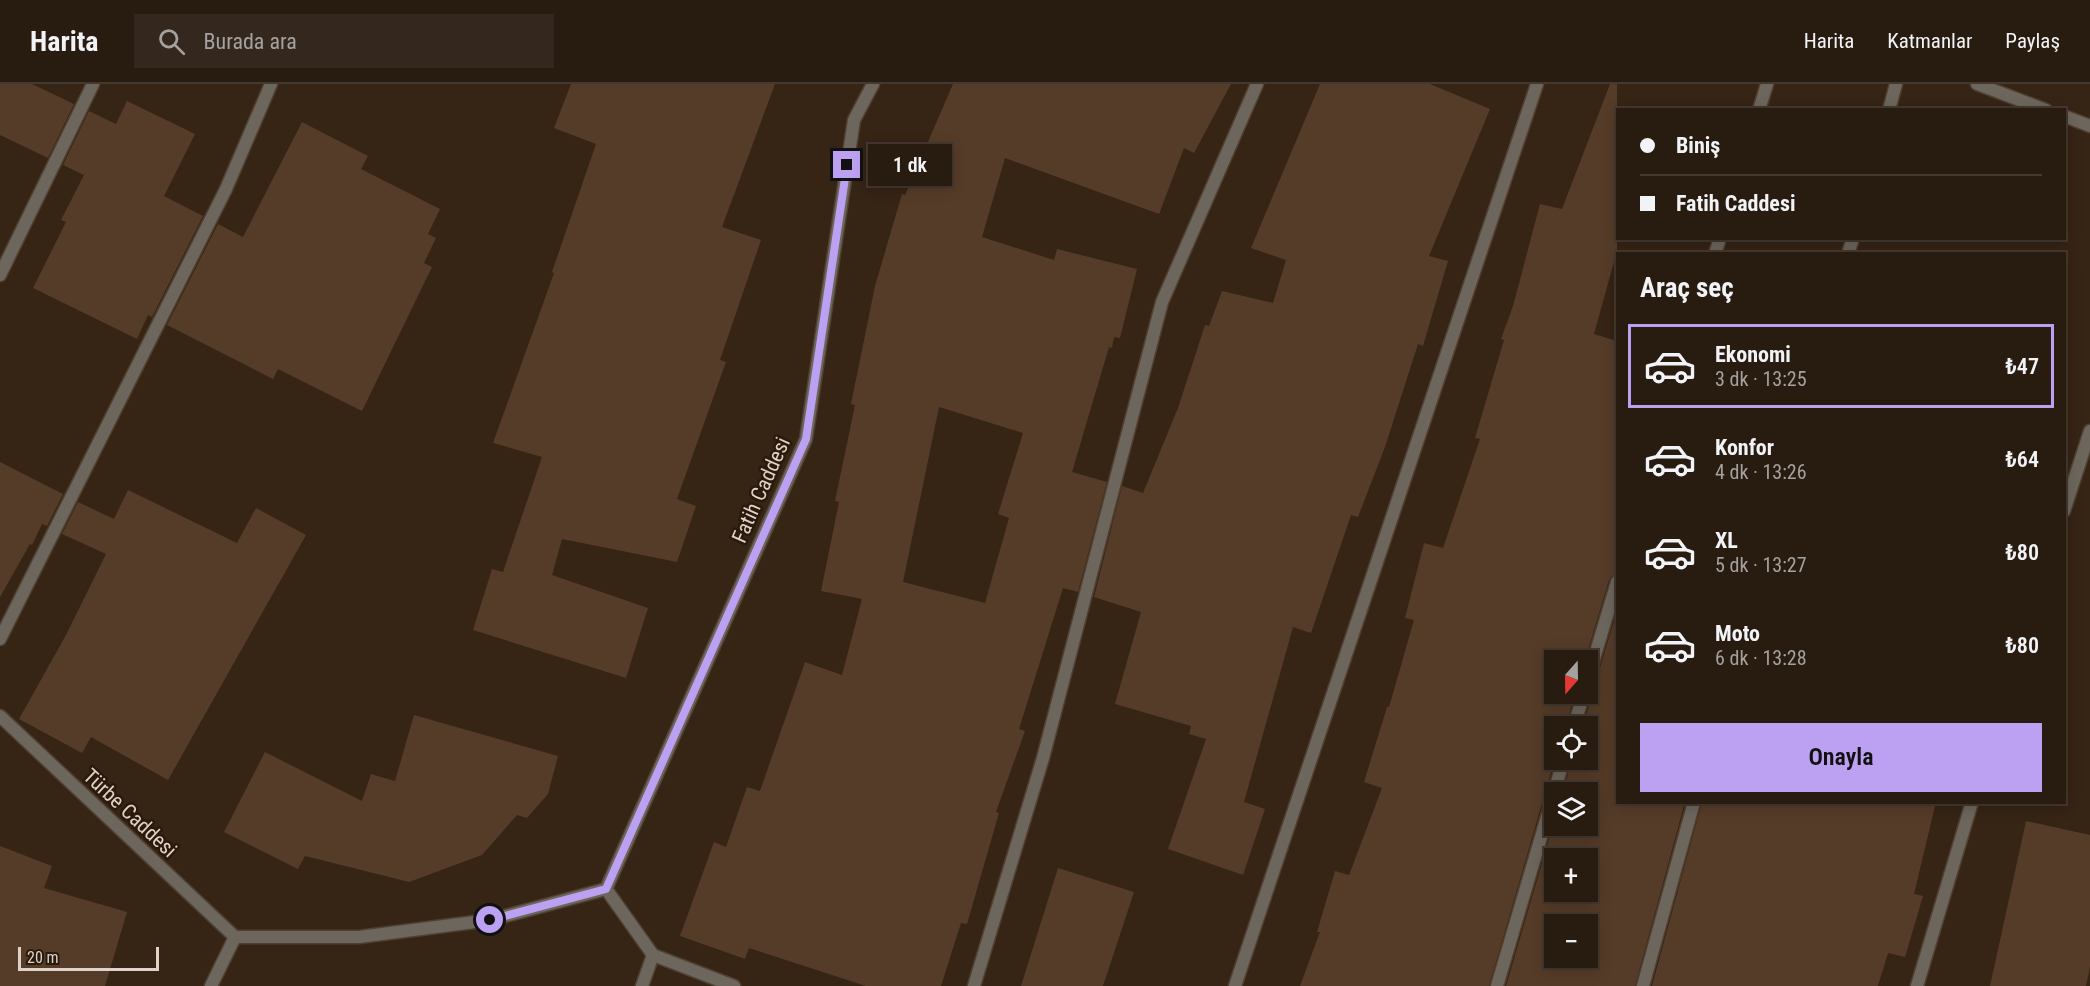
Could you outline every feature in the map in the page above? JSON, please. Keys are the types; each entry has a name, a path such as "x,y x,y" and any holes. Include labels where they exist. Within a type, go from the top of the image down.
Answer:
{"street":[{"path":"0,275 93,84"},
{"path":"0,639 226,189 271,84"},
{"name":"Fatih Caddesi","path":"606,889 806,439 854,120 873,84"},
{"path":"974,986 1043,758 1162,302 1257,84"},
{"path":"1236,986 1537,84"},
{"path":"1760,108 1767,84"},
{"path":"1890,108 1896,84"},
{"path":"1977,84 2041,108"},
{"path":"2066,117 2090,126"},
{"path":"2066,505 2090,431"},
{"path":"1597,650 1616,585"},
{"name":"Türbe Caddesi","path":"0,716 235,937"},
{"path":"1643,986 1693,804"},
{"path":"1917,986 1971,804"},
{"path":"1497,986 1544,827"},
{"path":"211,986 235,937 359,938 490,920 606,889 654,955 734,986"},
{"path":"642,986 654,955"}],"building":[{"path":"0,84 32,84 74,104 48,158 0,135"},
{"path":"571,84 775,84 722,227 761,240 720,360 726,362 677,499 696,506 677,562 562,539 552,575 648,608 626,678 473,630 492,569 503,572 542,457 493,443 554,273 552,272 596,144 554,128"},
{"path":"953,84 1231,84 1194,153 1184,148 1159,214 1005,158 982,237 1054,260 1057,249 1137,269 1120,338 1114,337 1112,348 1109,347 1072,472 1107,482 1078,592 1063,588 1019,729 1025,731 996,812 999,813 967,924 961,923 941,986 866,986 749,948 745,959 680,936 714,842 726,847 747,787 760,791 805,662 842,675 862,599 821,591 839,502 835,501 855,405 851,404 875,286 902,194 905,195","holes":["939,407 1023,433 998,514 1009,518 985,603 903,582"]},
{"path":"1320,84 1430,84 1490,109 1429,256 1448,261 1423,346 1418,344 1385,447 1358,517 1351,515 1311,633 1293,627 1244,802 1265,809 1243,875 1168,849 1206,739 1189,734 1191,726 1115,704 1141,612 1094,597 1122,486 1143,493 1178,408 1205,325 1209,326 1222,291 1273,303 1286,260 1251,248"},
{"path":"1610,84 1617,84 1617,251 1594,334 1616,341 1616,574 1609,580 1588,650 1544,650 1544,704 1572,704 1569,716 1544,716 1544,770 1552,770 1548,782 1544,782 1544,797 1489,986 1300,986 1320,932 1317,932 1335,871 1349,875 1382,788 1364,782 1414,620 1405,618 1424,543 1443,548 1480,439 1475,438 1540,204 1562,209"},
{"path":"127,101 195,134 164,196 203,216 152,317 148,315 137,339 33,288 66,222 61,220 84,175 63,165 89,111 116,124"},
{"path":"302,122 368,156 361,169 440,209 428,234 436,238 424,263 432,267 362,411 278,369 273,379 167,325 218,224 243,237"},
{"path":"0,462 63,494 47,526 42,524 32,545 30,544 0,597"},
{"path":"128,490 237,543 256,508 306,535 168,780 91,737 82,753 19,719 66,635 106,554 62,534 78,502 114,519"},
{"path":"1616,614 1616,804 1684,804 1635,986 1506,986 1544,856 1544,902 1598,902 1598,848 1546,848 1550,836 1598,836 1598,782 1566,782 1569,770 1598,770 1598,716 1586,716 1589,704 1598,704 1598,674"},
{"path":"414,715 558,756 548,794 527,818 517,815 482,855 409,882 305,856 298,869 224,832 265,752 362,801 371,774 395,781"},
{"path":"1701,804 1936,804 1914,894 1923,896 1905,957 1888,953 1878,986 1652,986"},
{"path":"2026,821 2090,835 2090,967 2086,986 1990,986"},
{"path":"0,846 52,866 44,888 127,912 105,986 0,986"},
{"path":"1058,868 1134,892 1103,986 1021,986"}],"route":[{"path":"490,920 606,889 806,439 847,165"}]}
